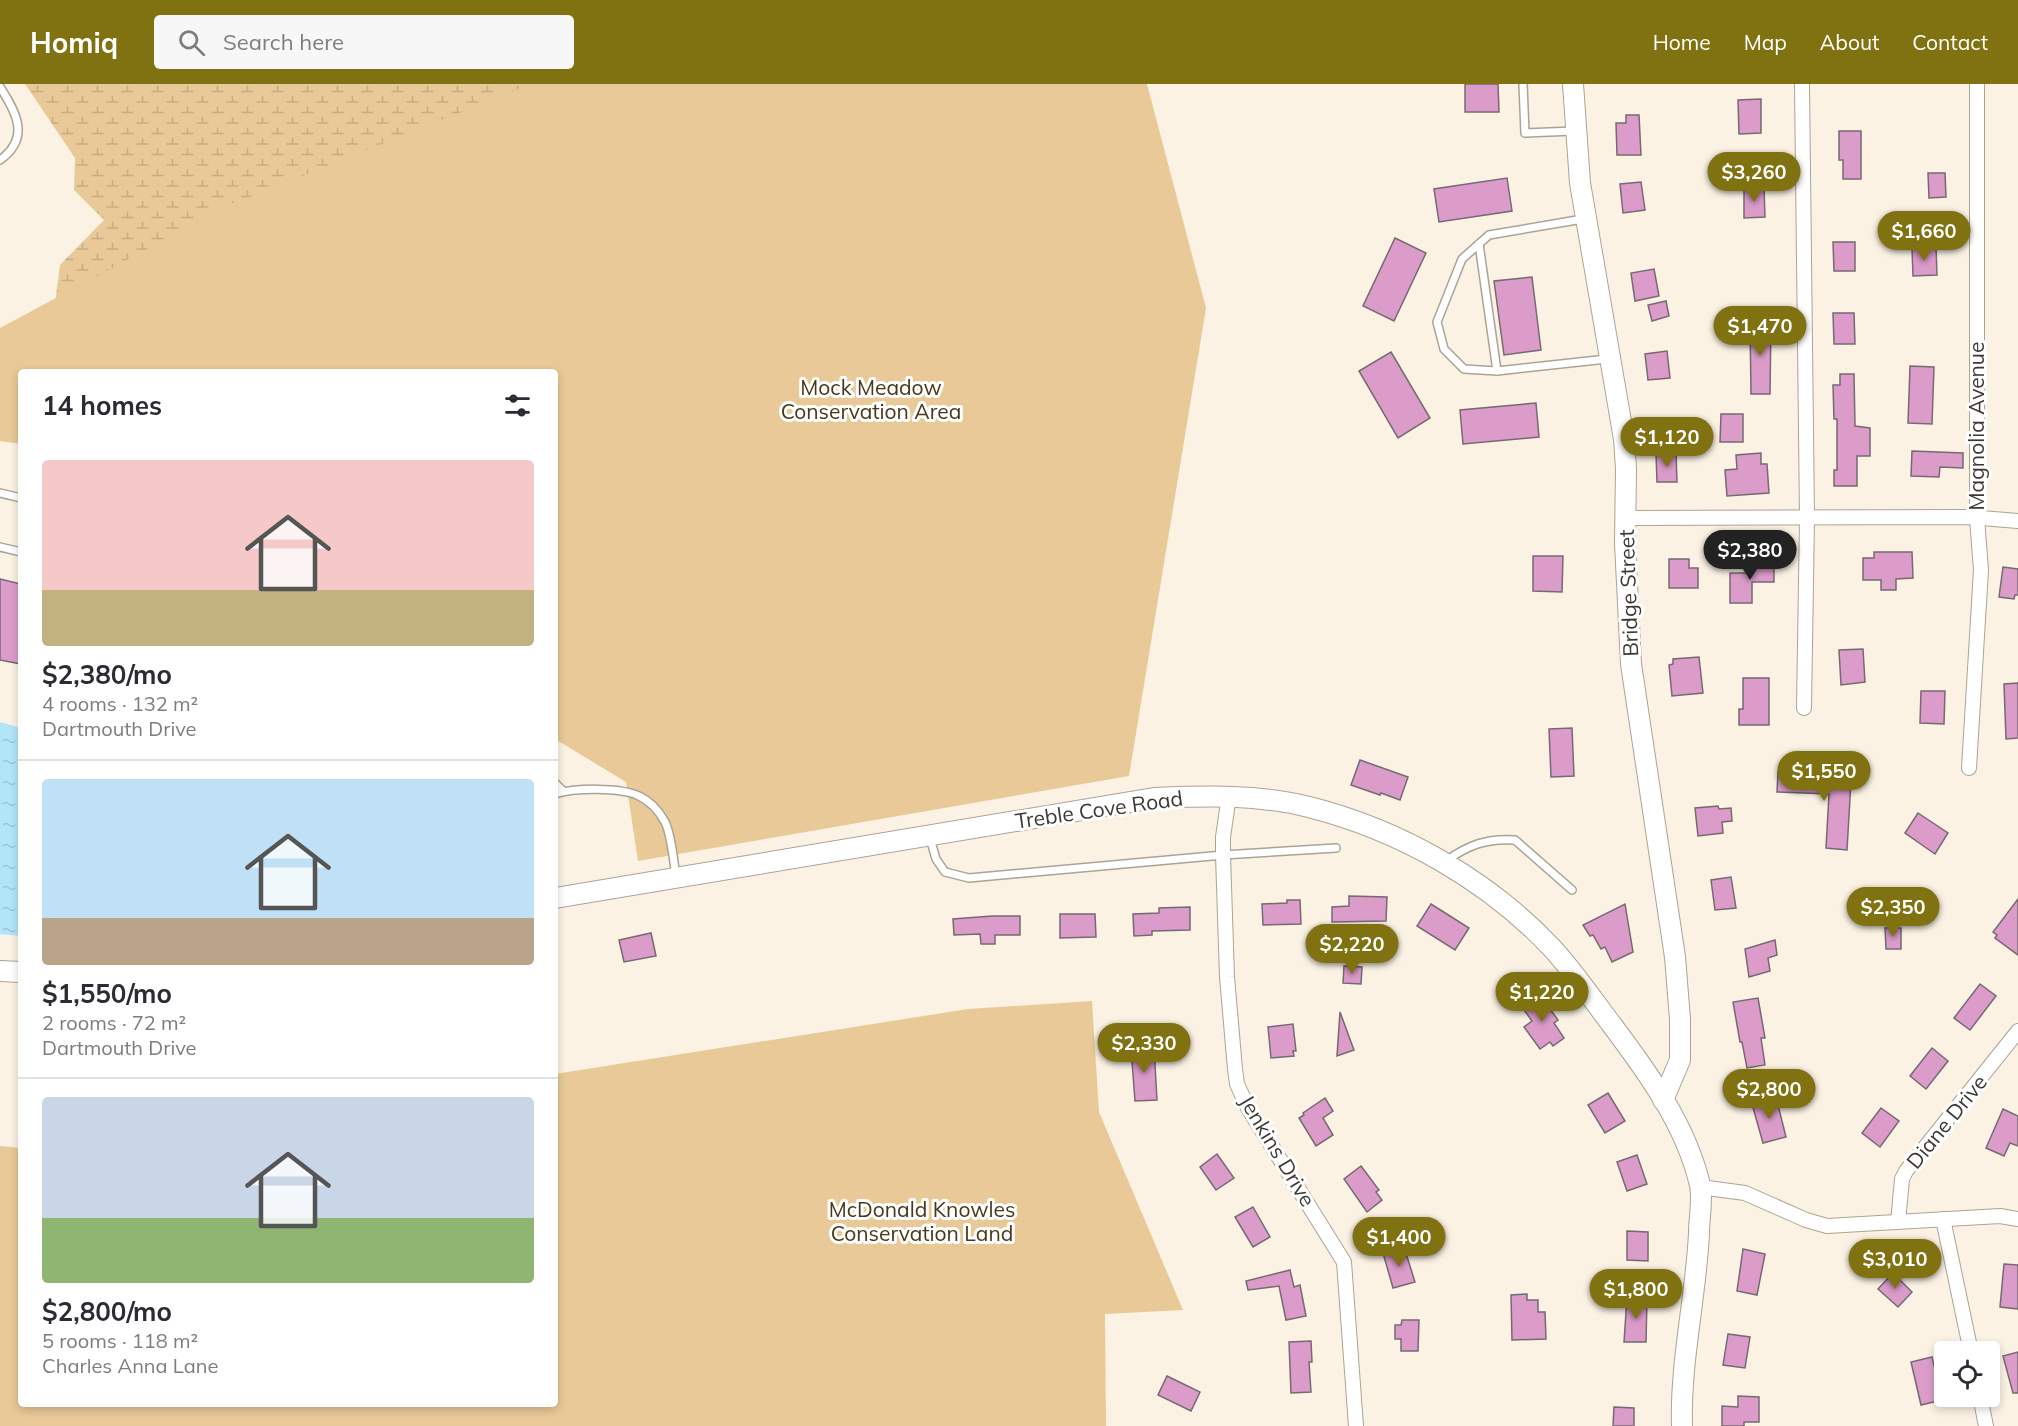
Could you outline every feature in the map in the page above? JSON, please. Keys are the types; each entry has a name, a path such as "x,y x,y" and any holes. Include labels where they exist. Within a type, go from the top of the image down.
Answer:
{"main road":[{"name":"Bridge Street","path":"1574,84 1580,183 1624,439 1625,543 1631,664 1675,957 1680,1019 1680,1059 1663,1100"},
{"name":"Treble Cove Road","path":"558,897 1154,798 1229,796 1307,806 1361,823 1444,862 1480,885 1553,949 1636,1057 1686,1141 1700,1187 1697,1267 1687,1352 1682,1426"},
{"path":"0,971 18,972"}],"street":[{"path":"1802,84 1807,518 1804,708"},
{"name":"Magnolia Avenue","path":"1969,768 1980,570 1977,518 1977,84"},
{"path":"1626,518 1977,518 2018,521"},
{"name":"Jenkins Drive","path":"1229,796 1223,837 1223,855 1227,977 1237,1084 1248,1108 1344,1262 1356,1426"},
{"name":"Diane Drive","path":"1898,1222 1902,1179 1906,1171 2018,1031"},
{"path":"1700,1187 1745,1193 1806,1220 1827,1226 2000,1216 2018,1219"},
{"path":"1943,1219 1969,1341"},
{"path":"1982,1407 1986,1426"}],"lane":[{"path":"1523,84 1525,133 1577,131"},
{"path":"0,87 15,110 19,123 18,136 12,149 0,160"},
{"path":"1586,218 1489,235 1462,259 1437,322 1444,349 1464,369 1497,371 1609,359"},
{"path":"1479,244 1497,371"},
{"path":"0,493 18,497"},
{"path":"0,547 18,551"},
{"path":"559,793 607,790 637,795 653,805 666,823 676,877"},
{"path":"929,836 936,859 945,872 969,878 1223,855 1336,848"},
{"path":"1444,862 1462,849 1484,840 1515,840 1572,890"}],"green space":[{"path":"25,84 1121,84 558,370 46,369 60,265 104,220 74,190 75,158"},
{"name":"Mock Meadow Conservation Area","path":"531,84 1147,84 1206,308 1129,776 638,861 626,782 558,741 558,369 18,369 18,444 0,441 0,328 242,198 242,200"},
{"name":"McDonald Knowles Conservation Land","path":"1092,1001 1099,1112 1183,1310 1105,1314 1106,1426 0,1426 0,1146 18,1148 18,1407 558,1407 558,1074 968,1009"}],"water":[{"path":"0,722 18,727 18,936 0,934"}],"building":[{"path":"1465,84 1498,84 1499,112 1465,112"},
{"path":"1761,99 1761,133 1739,134 1738,100"},
{"path":"1626,115 1639,115 1641,155 1617,155 1616,123 1626,123"},
{"path":"1839,131 1861,131 1861,179 1843,179 1843,160 1839,160"},
{"path":"1928,173 1945,173 1946,197 1929,198"},
{"path":"1507,178 1512,211 1439,222 1434,189"},
{"path":"1641,182 1645,210 1623,213 1620,184"},
{"path":"1764,188 1765,217 1744,218 1744,189"},
{"path":"1395,238 1426,253 1394,321 1363,306"},
{"path":"1833,242 1855,242 1855,271 1834,271"},
{"path":"1936,247 1937,275 1913,276 1912,248"},
{"path":"1654,269 1659,296 1635,301 1631,273"},
{"path":"1532,277 1541,350 1504,355 1494,281"},
{"path":"1666,301 1669,316 1652,321 1648,305"},
{"path":"1833,313 1854,313 1855,344 1834,344"},
{"path":"1750,322 1771,322 1770,394 1751,394"},
{"path":"1667,351 1670,378 1648,380 1645,354"},
{"path":"1391,352 1430,418 1398,438 1359,371"},
{"path":"1910,366 1934,367 1932,424 1908,423"},
{"path":"1840,374 1854,374 1855,426 1870,428 1870,456 1857,456 1857,486 1834,486 1834,470 1837,470 1837,419 1834,419 1833,385 1840,385"},
{"path":"1536,403 1539,437 1463,444 1460,410"},
{"path":"1721,414 1743,414 1743,442 1720,442"},
{"path":"1912,451 1963,453 1963,468 1940,467 1939,477 1911,476"},
{"path":"1676,453 1677,482 1657,482 1656,454"},
{"path":"1761,453 1761,464 1767,464 1769,493 1727,496 1725,470 1737,469 1736,455"},
{"path":"1874,552 1912,552 1913,578 1896,579 1896,590 1881,590 1881,580 1863,580 1863,558 1874,558"},
{"path":"1533,556 1563,556 1562,592 1533,591"},
{"path":"1669,559 1689,559 1689,568 1698,568 1698,588 1669,588"},
{"path":"1750,562 1774,562 1774,582 1752,582 1752,603 1730,603 1730,573 1750,573"},
{"path":"2003,567 2018,569 2018,595 2015,595 2014,599 1999,597"},
{"path":"0,579 18,583 18,663 0,660"},
{"path":"1863,649 1865,682 1841,685 1839,650"},
{"path":"1699,657 1703,693 1672,696 1669,665 1673,664 1673,659"},
{"path":"1743,678 1769,678 1769,725 1739,725 1739,709 1743,709"},
{"path":"2018,683 2018,738 2006,739 2004,684"},
{"path":"1921,691 1945,691 1944,724 1920,723"},
{"path":"1572,728 1574,776 1551,777 1549,729"},
{"path":"1360,760 1408,777 1400,800 1351,785"},
{"path":"1778,772 1812,773 1812,778 1851,781 1847,850 1826,848 1829,794 1777,792"},
{"path":"1718,806 1719,809 1731,808 1732,821 1722,822 1723,833 1698,836 1695,808"},
{"path":"1918,813 1948,833 1935,854 1905,833"},
{"path":"1731,877 1736,908 1715,910 1711,880"},
{"path":"1349,896 1387,897 1386,921 1332,922 1332,907 1349,906"},
{"path":"2018,899 2018,955 1995,938 1997,935 1993,932"},
{"path":"1287,900 1300,900 1301,924 1263,925 1262,904 1287,903"},
{"path":"1431,904 1469,928 1455,950 1417,926"},
{"path":"1625,904 1633,952 1612,962 1605,947 1601,949 1593,935 1590,936 1583,925"},
{"path":"1190,907 1190,930 1152,931 1152,935 1134,936 1133,914 1159,913 1159,908"},
{"path":"1060,914 1095,914 1096,937 1060,938"},
{"path":"1020,916 1020,935 995,935 995,944 981,944 980,934 954,935 953,919"},
{"path":"1885,928 1901,928 1901,949 1886,949"},
{"path":"651,933 656,956 624,962 619,940"},
{"path":"1775,940 1777,955 1768,958 1770,971 1749,977 1745,949"},
{"path":"1344,966 1362,967 1361,984 1343,983"},
{"path":"1980,984 1996,996 1970,1030 1954,1018"},
{"path":"1539,994 1558,1020 1554,1023 1564,1038 1553,1046 1550,1042 1540,1049 1524,1027 1532,1021 1522,1007"},
{"path":"1758,998 1765,1038 1761,1038 1765,1065 1747,1068 1733,1002"},
{"path":"1340,1012 1354,1050 1337,1056"},
{"path":"1293,1024 1296,1051 1293,1051 1294,1056 1271,1058 1268,1027"},
{"path":"1154,1047 1157,1100 1135,1101 1131,1048"},
{"path":"1932,1048 1948,1061 1926,1089 1910,1076"},
{"path":"1608,1093 1625,1121 1605,1133 1588,1105"},
{"path":"1776,1097 1786,1137 1763,1143 1752,1104"},
{"path":"1325,1098 1333,1111 1323,1118 1333,1135 1316,1146 1299,1118"},
{"path":"1881,1108 1899,1121 1880,1147 1862,1133"},
{"path":"2003,1109 2018,1116 2018,1146 2010,1143 2004,1156 1986,1148"},
{"path":"1217,1154 1234,1178 1216,1190 1200,1167"},
{"path":"1637,1155 1647,1184 1627,1191 1617,1162"},
{"path":"1361,1166 1379,1190 1376,1192 1382,1200 1367,1212 1344,1179"},
{"path":"1253,1207 1270,1237 1253,1247 1235,1217"},
{"path":"1627,1231 1648,1232 1648,1261 1627,1260"},
{"path":"1404,1247 1415,1282 1393,1288 1383,1253"},
{"path":"1743,1249 1765,1254 1757,1295 1737,1291"},
{"path":"2004,1264 2018,1265 2018,1309 2000,1307"},
{"path":"1290,1270 1294,1287 1300,1285 1306,1316 1286,1320 1279,1286 1248,1290 1246,1281"},
{"path":"1893,1273 1912,1292 1898,1307 1878,1289"},
{"path":"1527,1294 1527,1300 1538,1300 1538,1312 1545,1312 1546,1339 1512,1340 1511,1295"},
{"path":"1627,1298 1647,1298 1646,1342 1624,1342"},
{"path":"1402,1320 1419,1320 1418,1351 1401,1351 1401,1339 1395,1339 1395,1325 1401,1325"},
{"path":"1728,1334 1750,1337 1745,1368 1723,1365"},
{"path":"1311,1341 1312,1362 1309,1362 1311,1392 1291,1393 1289,1342"},
{"path":"2018,1352 2018,1393 2013,1393 2003,1356"},
{"path":"1932,1357 1934,1402 1921,1405 1911,1362"},
{"path":"1167,1376 1200,1392 1191,1411 1158,1395"},
{"path":"1738,1396 1759,1397 1759,1422 1744,1422 1744,1426 1722,1426 1722,1406 1738,1407"},
{"path":"1614,1407 1634,1408 1634,1426 1613,1426"}]}
